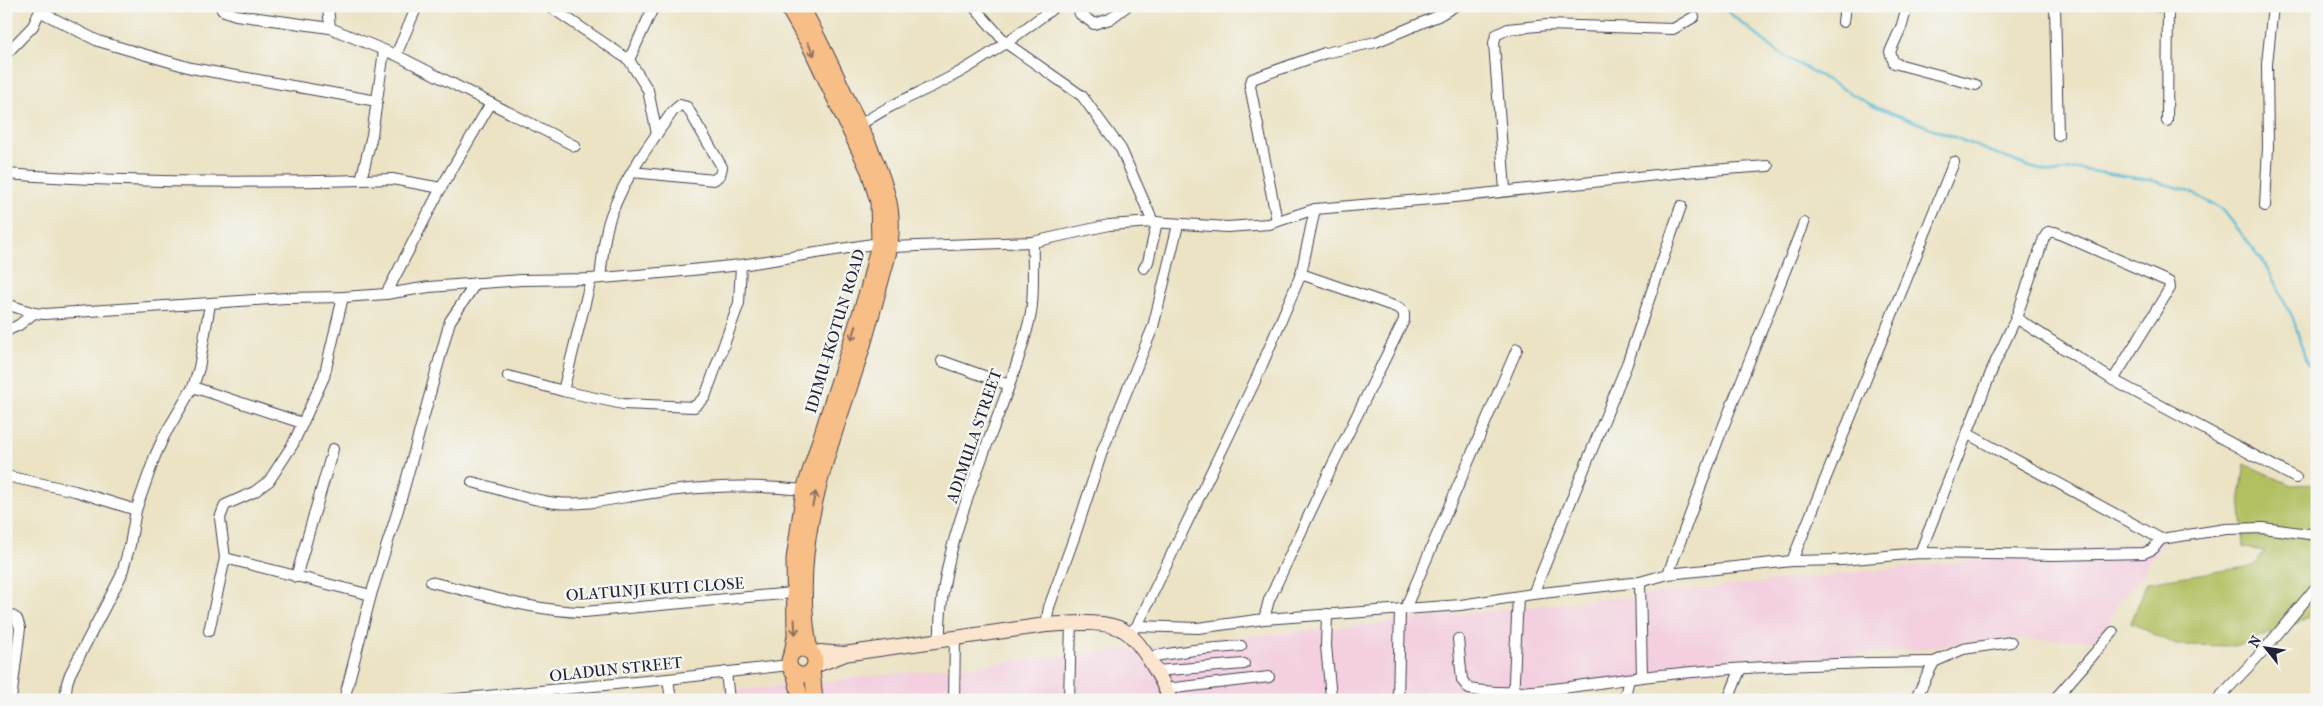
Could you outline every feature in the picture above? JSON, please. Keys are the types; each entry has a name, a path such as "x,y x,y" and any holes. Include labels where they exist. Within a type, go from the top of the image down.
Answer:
{"main road":[{"name":"IDIMU-IKOTUN ROAD","path":"787,6 811,48 869,171 878,202 885,245 868,289 804,490 797,536 793,593 795,636 792,663 801,700"},
{"name":"IDIMU-IKOTUN ROAD","path":"801,6 821,43 879,167 889,200 885,245 857,364 814,497 804,562 807,634 816,700"},
{"path":"803,649 812,660 801,675 792,663 803,649"}],"street":[{"path":"221,6 222,10 236,15 330,28 396,55 575,146"},
{"path":"328,6 330,28"},
{"path":"396,55 417,6"},
{"path":"549,6 629,60 648,90 657,134"},
{"path":"629,60 654,6"},
{"path":"973,6 1006,42 1082,96 1121,149 1155,222 1148,262 1144,268"},
{"path":"860,126 902,101 949,78 1006,42 1056,6"},
{"path":"1077,6 1080,14 1094,24 1110,19 1127,6"},
{"path":"1277,221 1250,86 1252,79 1325,53 1376,42 1438,16 1454,6"},
{"path":"1842,22 1845,6"},
{"path":"1907,6 1902,26 1890,52 1894,63 1976,84"},
{"path":"2055,6 2058,135"},
{"path":"2156,6 2168,7 2166,121"},
{"path":"2265,206 2268,147 2267,64 2273,6"},
{"path":"6,54 33,26 42,9 98,41 191,68 377,101"},
{"path":"1505,190 1494,43 1496,35 1508,29 1547,25 1674,29 1694,17"},
{"path":"361,180 377,101 384,51"},
{"path":"386,294 441,188 491,103"},
{"path":"563,391 612,211 632,172 657,134 680,105 687,107 722,167 720,175 714,180 632,172"},
{"path":"1792,561 1954,162"},
{"path":"6,304 34,313 286,298 343,297 386,294 428,286 595,278 741,266 885,245 1033,242 1108,225 1155,222 1227,228 1269,224 1315,209 1454,197 1684,172 1768,166"},
{"path":"6,174 82,180 221,184 392,179 441,188"},
{"path":"1533,594 1628,364 1681,206"},
{"path":"1133,630 1256,379 1301,274 1315,209"},
{"path":"1668,574 1718,440 1804,223"},
{"path":"1046,625 1049,607 1075,535 1102,449 1153,327 1178,225"},
{"path":"1920,553 1994,365 2016,318 2044,238 2048,232 2055,232 2169,282 2170,288 2113,380"},
{"name":"ADIMULA STREET","path":"940,640 939,612 945,578 964,510 1009,385 1030,316 1033,242"},
{"path":"508,376 563,391 623,404 694,407 701,403 705,397 738,303 741,266"},
{"path":"1264,619 1269,600 1404,320 1404,313 1400,308 1301,274"},
{"path":"344,700 371,595 398,510 450,321 476,283"},
{"path":"209,631 225,558 222,511 225,505 254,492 269,481 293,444 326,370 343,297"},
{"path":"65,700 70,674 121,576 130,546 136,510 164,436 193,387 199,368 210,304"},
{"path":"6,331 19,325 34,313"},
{"path":"2016,318 2113,380 2296,478"},
{"path":"1398,700 1403,609 1517,350"},
{"path":"942,361 1009,385"},
{"path":"193,387 302,423"},
{"path":"1968,434 2160,539 2226,529 2263,528 2317,535"},
{"path":"296,577 334,449"},
{"path":"6,476 75,491 136,510"},
{"path":"472,482 538,500 558,503 595,502 634,495 718,485 762,485 804,490"},
{"path":"812,660 1046,625 1071,623 1133,630 1198,628 1264,619 1461,605 1533,594 1640,582 1668,574 1792,561 1842,560 1920,553 2054,555 2144,553 2153,549 2160,539"},
{"path":"225,558 371,595"},
{"name":"OLATUNJI KUTI CLOSE","path":"432,582 543,609 564,612 584,612 793,593"},
{"path":"1640,582 1642,677"},
{"path":"2217,700 2266,648 2317,586"},
{"path":"1514,696 1518,597"},
{"path":"6,612 17,619 20,628 11,700"},
{"path":"1326,614 1326,646 1331,697"},
{"path":"1069,700 1071,623"},
{"path":"1133,630 1168,694 1269,677"},
{"path":"2054,700 2113,632"},
{"path":"954,638 954,700"},
{"path":"1458,639 1462,680 1469,689 1514,696 1642,677 1834,663 1934,662 1963,649 2011,642"},
{"path":"1148,658 1194,650 1241,646"},
{"path":"1915,700 1934,662"},
{"name":"OLADUN STREET","path":"446,700 668,679 792,663"},
{"path":"1156,671 1244,664"},
{"path":"1728,700 1740,670"},
{"path":"726,672 729,700"},
{"path":"668,679 671,700"},
{"path":"1624,700 1629,679"},
{"path":"582,688 582,700"}],"shaded area":[{"path":"2164,540 2137,582 2119,601 2104,632 2092,640 2007,639 1542,689 1470,700 645,700"}],"green space":[{"path":"2245,464 2291,485 2317,484 2317,615 2238,646 2176,645 2131,623 2147,582 2253,566 2265,551 2244,548 2240,496"}],"waterway":[{"path":"1721,6 1779,53 1870,104 2027,166 2051,173 2078,169 2150,180 2187,190 2224,211 2265,264 2293,318 2307,364 2317,376"}]}
